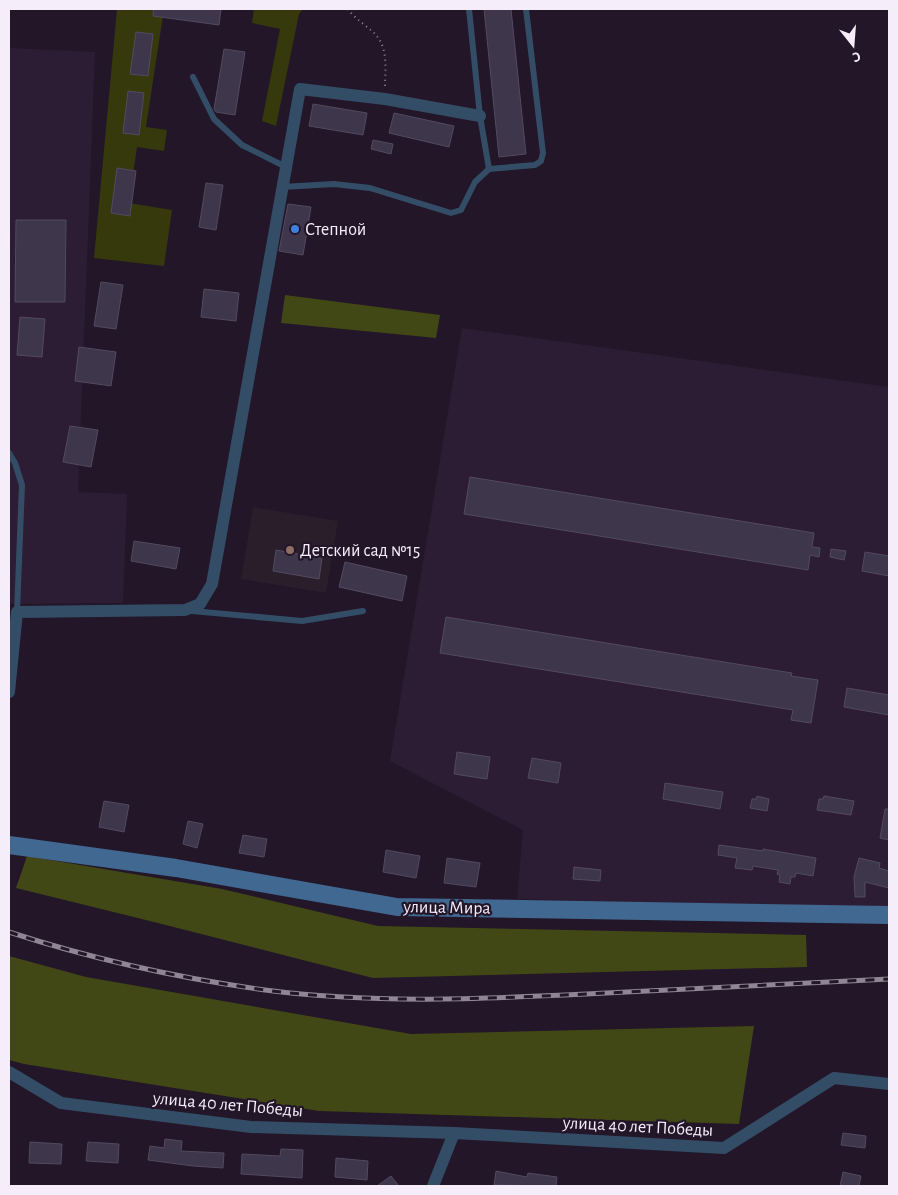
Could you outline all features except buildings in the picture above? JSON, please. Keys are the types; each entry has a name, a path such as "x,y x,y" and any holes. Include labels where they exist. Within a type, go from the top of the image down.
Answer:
{"street":[{"path":"9,692 18,612 185,610 200,604 212,584 300,89 385,99 480,116"},
{"name":"улица Мира","path":"9,844 176,868 397,907 889,915"},
{"name":"улица 40 лет Победы","path":"9,1072 61,1103 251,1127 454,1132 724,1148 834,1078 889,1084"},
{"path":"433,1186 454,1132"}],"lane":[{"path":"470,9 480,116 489,170"},
{"path":"282,187 334,184 370,188 451,213 461,210 475,182 489,170 535,165 541,162 543,153 526,9"},
{"path":"193,78 214,119 242,145 286,167"},
{"path":"9,453 15,463 22,485 18,612"},
{"path":"185,610 302,622 363,611"}],"path":[{"path":"348,9 357,21 379,39 385,56 385,99"}],"shaded area":[{"path":"9,48 95,52 78,492 127,494 123,603 9,604"},
{"path":"462,328 889,387 889,909 517,899 523,830 390,761"},
{"name":"Детский сад №15","path":"253,507 338,521 326,593 241,579"}],"green space":[{"path":"117,9 164,9 146,127 167,130 164,151 137,147 129,203 172,210 164,266 94,258"},
{"path":"254,9 303,9 299,14 276,126 262,121 280,29 252,23"},
{"path":"285,295 440,315 436,338 281,323"},
{"path":"27,856 222,889 378,926 806,935 807,967 373,978 16,888"},
{"path":"9,956 86,977 411,1034 754,1026 739,1124 319,1111 24,1064 9,1060"}],"railway":[{"path":"9,932 72,951 200,980 265,990 345,997 386,999 506,997 889,979"}],"place":[{"name":"Степной","path":"295,229"},
{"name":"Детский сад №15","path":"290,550"}]}
